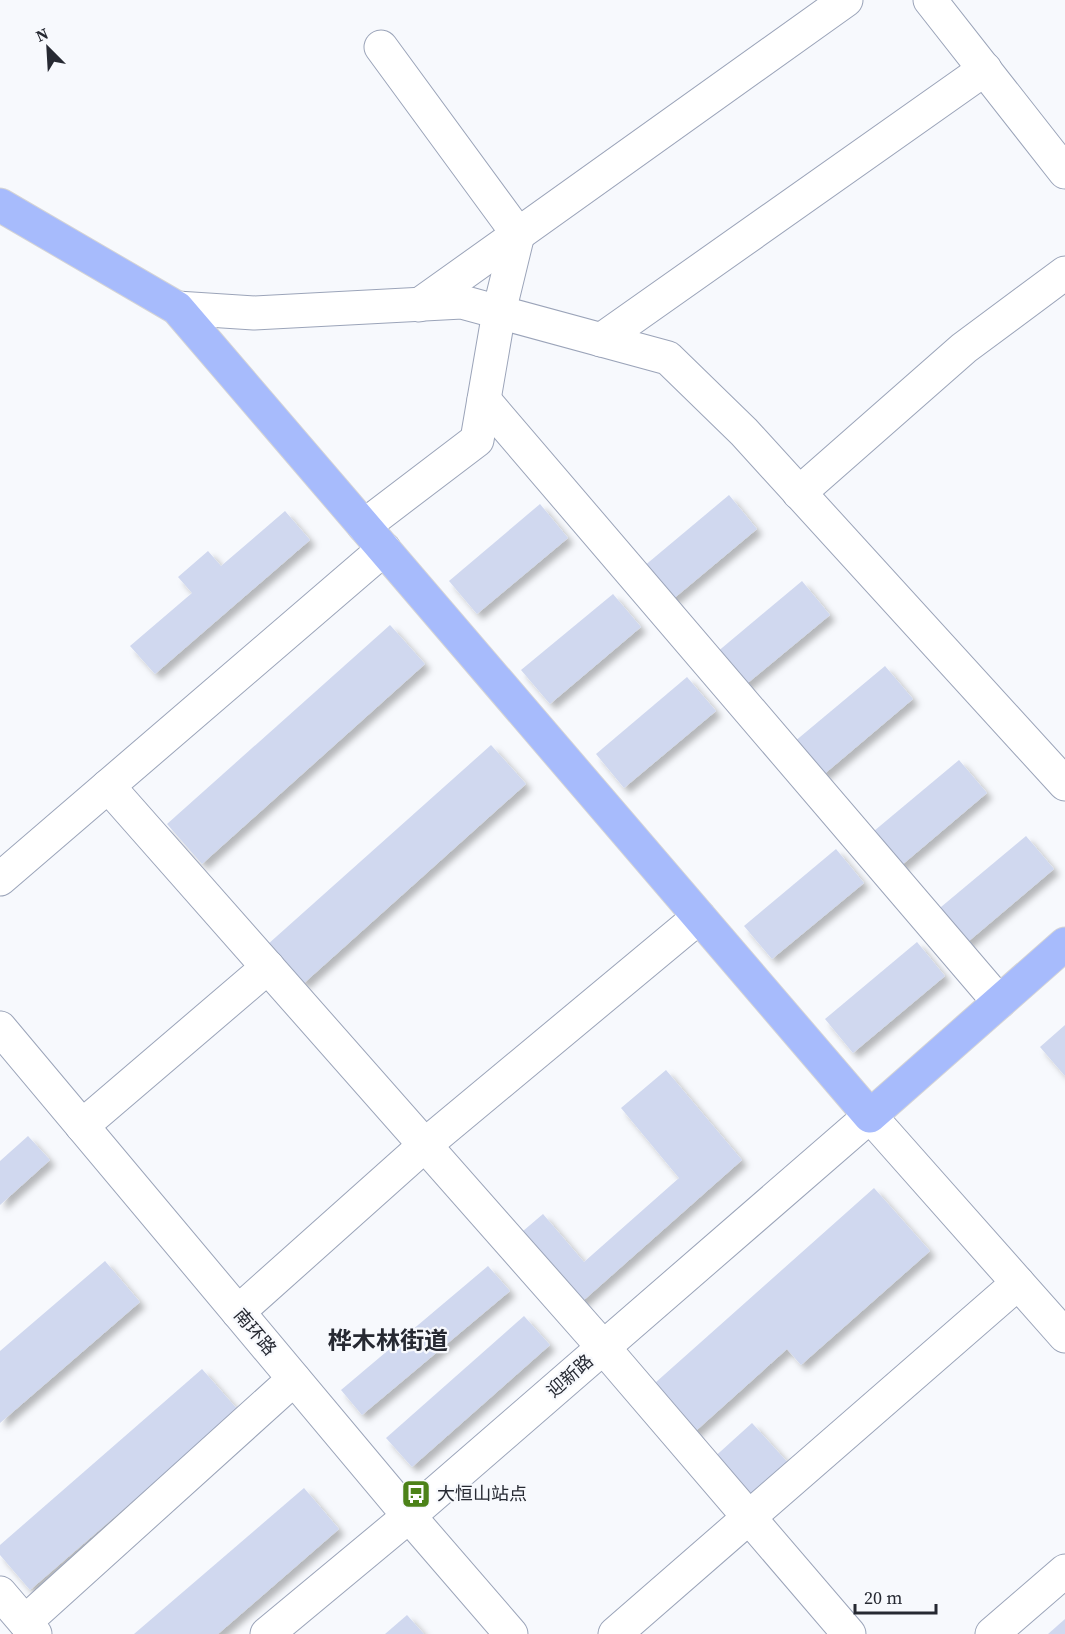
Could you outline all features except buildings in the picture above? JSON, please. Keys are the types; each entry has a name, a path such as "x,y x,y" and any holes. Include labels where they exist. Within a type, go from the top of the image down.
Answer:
{"main road":[{"path":"0,205 177,308 870,1116 1065,944"}],"street":[{"path":"419,305 846,0"},
{"path":"930,0 1065,172"},
{"path":"0,879 108,786 477,440 499,312 518,234 381,47"},
{"path":"601,340 984,69"},
{"path":"799,492 964,348 1065,273"},
{"path":"177,308 254,313 462,302 668,358 744,432 1065,784"},
{"path":"484,400 999,1002"},
{"path":"108,786 603,1347 849,1634"},
{"path":"238,1312 425,1145 699,917"},
{"path":"82,1126 268,968"},
{"name":"南环路","path":"0,1028 409,1516 511,1634"},
{"path":"870,1116 1065,1336"},
{"name":"迎新路","path":"267,1634 409,1516 870,1116"},
{"path":"615,1634 1018,1283"},
{"path":"0,1593 30,1628 294,1379"},
{"path":"992,1634 1065,1571"}],"place":[{"name":"大恒山站点","path":"416,1494"}],"district":[{"name":"桦木林街道","path":"388,1341"}]}
